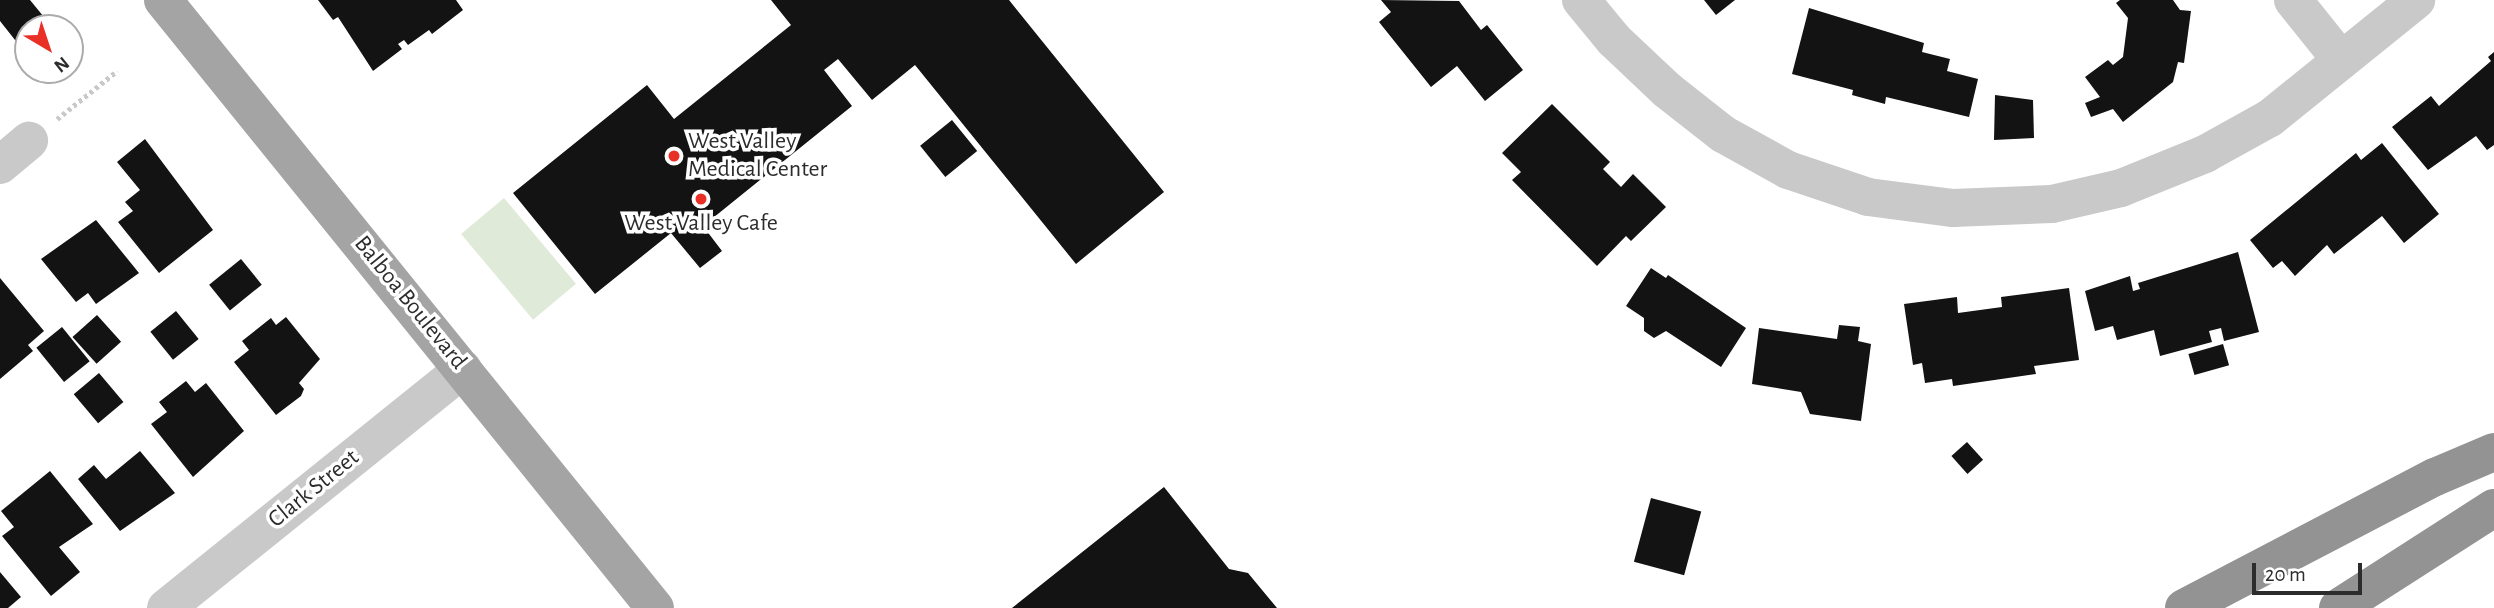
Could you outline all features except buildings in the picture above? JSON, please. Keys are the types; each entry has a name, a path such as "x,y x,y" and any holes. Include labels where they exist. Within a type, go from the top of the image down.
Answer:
{"highway":[{"path":"2184,608 2435,477 2494,452"},
{"path":"2338,608 2494,508"}],"main road":[{"name":"Balboa Boulevard","path":"163,0 655,608"}],"street":[{"path":"1581,0 1614,40 1723,134 1788,170 1868,197 1953,208 2052,204 2121,188 2205,154 2270,118 2416,0"},
{"path":"2293,0 2341,61"},
{"path":"0,165 29,141"},
{"name":"Clark Street","path":"166,608 463,369"}],"path":[{"path":"29,141 117,71"}],"green space":[{"path":"504,198 576,284 533,320 461,234"}],"place":[{"name":"West Valley Medical Center","path":"674,156"},
{"name":"West Valley Cafe","path":"701,199"}]}
